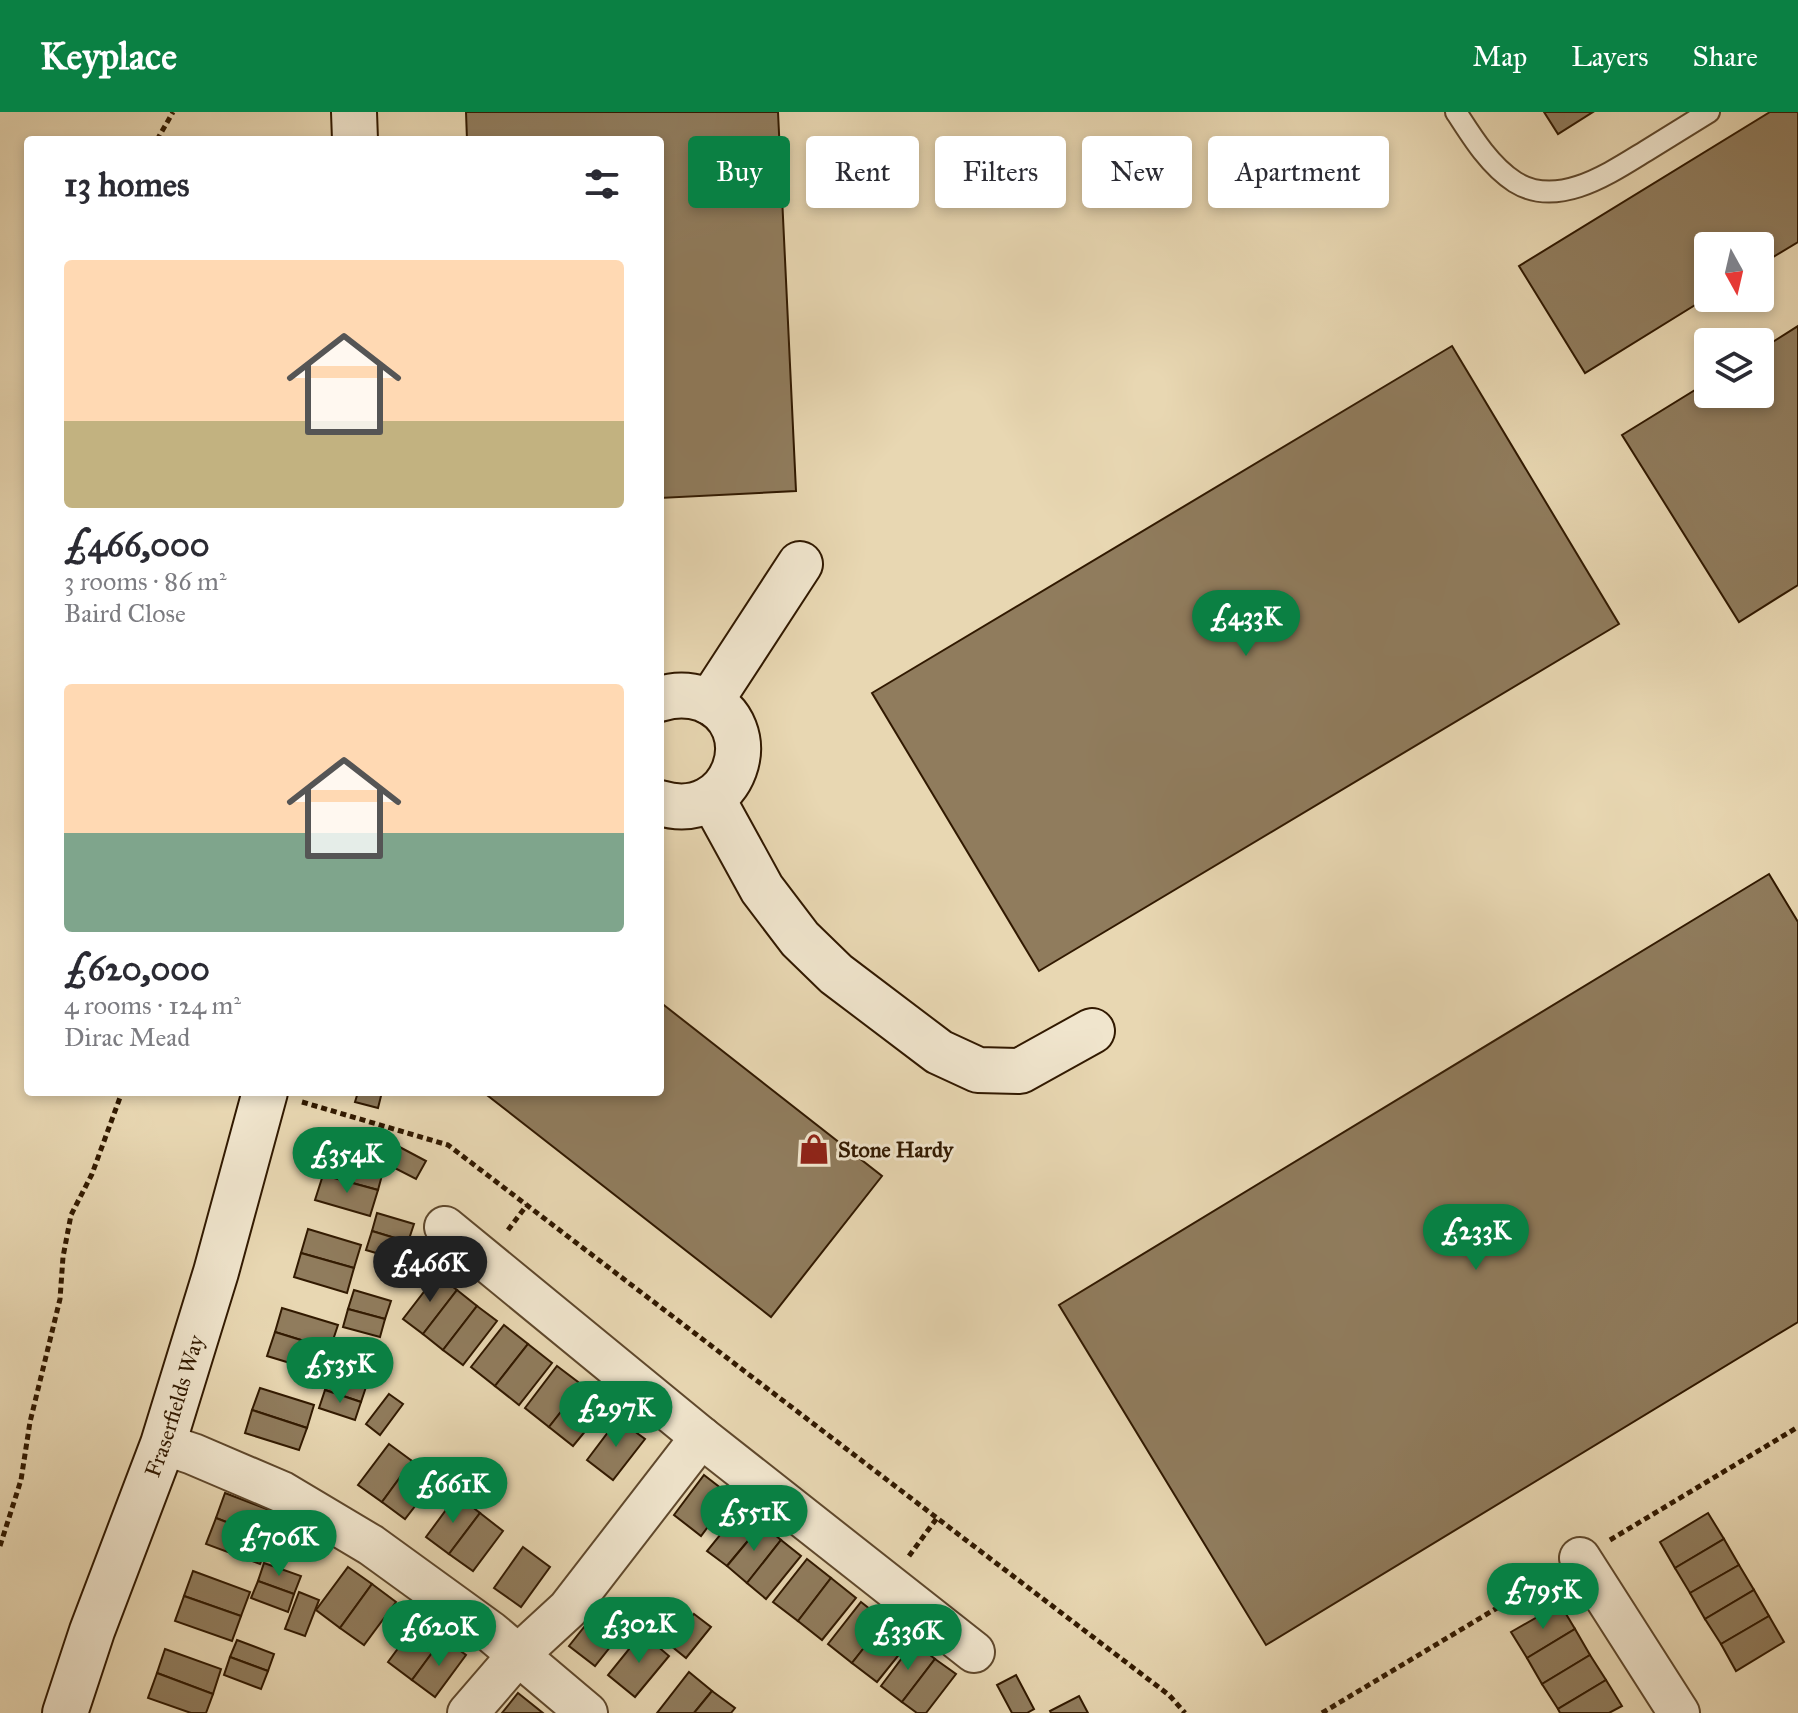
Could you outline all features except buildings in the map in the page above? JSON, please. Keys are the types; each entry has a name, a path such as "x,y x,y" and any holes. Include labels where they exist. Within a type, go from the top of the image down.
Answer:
{"street":[{"path":"354,112 355,136"},
{"path":"710,702 800,564"},
{"path":"664,698 692,695 710,702 723,712 738,742 738,758 724,788 696,806 664,804"},
{"path":"712,798 762,889 800,939 836,974 939,1052 978,1070 1020,1071 1092,1031"},
{"name":"Fraserfields Way","path":"65,1713 92,1631 163,1444 216,1272 283,1097"},
{"path":"445,1227 701,1437 974,1652"},
{"path":"468,1713 518,1655 568,1609 701,1437"},
{"path":"163,1444 282,1492 371,1545 491,1632 587,1713"},
{"path":"1580,1558 1679,1713"}],"lane":[{"path":"1456,112 1493,164 1517,183 1537,191 1559,191 1604,177 1709,112"}],"path":[{"path":"159,136 173,112"},
{"path":"0,1546 21,1480 30,1422 60,1299 63,1257 71,1215 92,1174 121,1096"},
{"path":"283,1097 448,1145 1169,1695 1185,1713"}],"place":[{"name":"Stone Hardy","path":"814,1149"}]}
